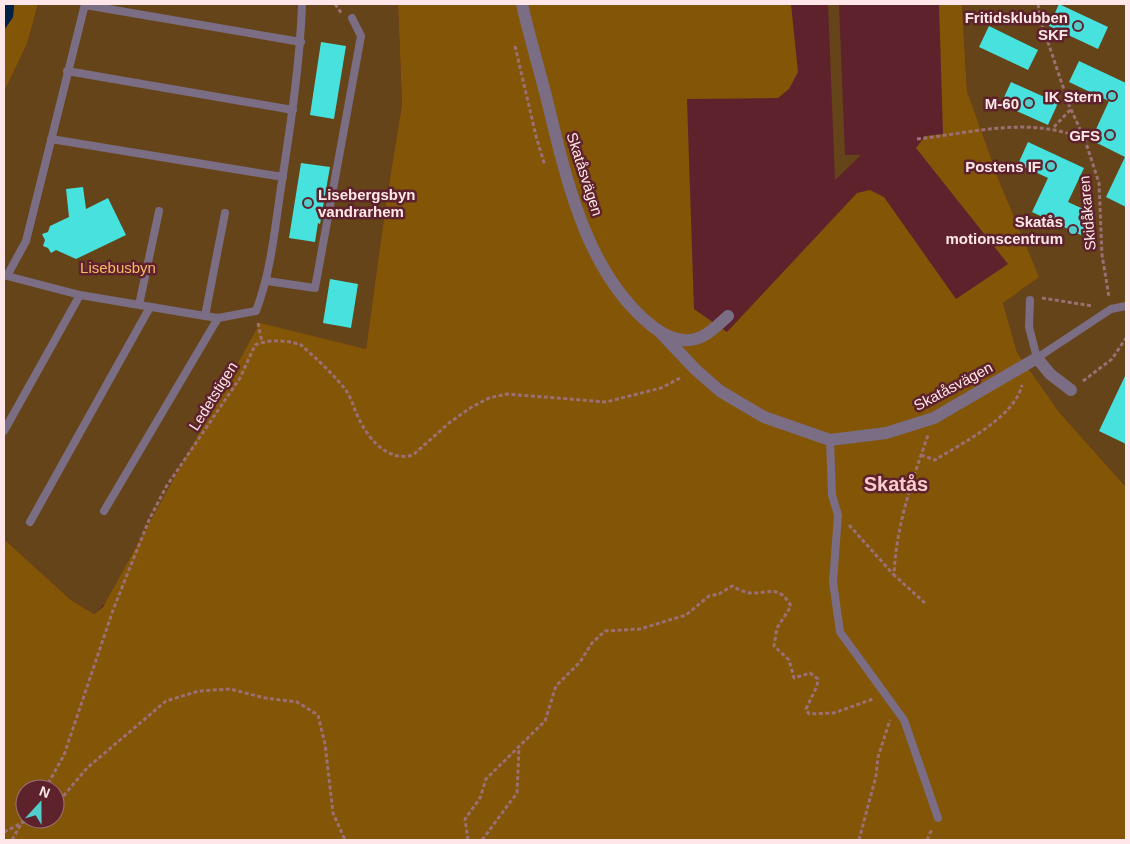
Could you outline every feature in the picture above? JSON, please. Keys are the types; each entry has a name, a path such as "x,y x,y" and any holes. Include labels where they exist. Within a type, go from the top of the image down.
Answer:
{"street":[{"name":"Skatåsvägen","path":"522,4 559,152 594,251 602,267 633,307 720,391 764,416 830,440 886,433 934,418 1038,358"},
{"name":"Skatåsvägen","path":"659,331 679,340 691,340 701,337 728,316"},
{"path":"1038,358 1050,374 1071,390"}],"lane":[{"path":"301,42 85,4 26,240 5,279 80,295 218,318 256,311 267,281 283,177 301,42 302,4"},
{"path":"267,281 315,288 360,36 352,18"},
{"path":"67,71 293,110"},
{"path":"51,138 283,177"},
{"path":"139,305 158,211"},
{"path":"205,316 225,213"},
{"path":"4,431 80,295"},
{"path":"1030,300 1029,327 1038,358 1111,309 1126,306"},
{"path":"30,522 150,307"},
{"path":"104,511 218,318"},
{"path":"830,440 832,495 838,515 833,582 840,632 904,720 938,818"}],"path":[{"name":"Skidåkaren","path":"1038,4 1041,21 1099,183 1102,255 1111,309"},
{"path":"1053,128 1071,109"},
{"path":"917,139 993,129 1053,128 1085,140"},
{"path":"1052,298 1111,309"},
{"path":"256,311 262,342 292,341 301,345 345,390 360,422 381,449 394,456 405,457 413,455 470,408 489,398 507,394 606,402 661,388 686,375"},
{"path":"1071,390 1112,358 1126,338"},
{"name":"Ledetstigen","path":"51,779 64,755 113,610 153,512 166,487 240,378 255,345 262,342"},
{"path":"921,455 935,460 984,429 1010,408 1021,388 1026,365"},
{"path":"894,575 897,536 934,418"},
{"path":"838,515 894,575 925,603"},
{"path":"468,840 465,819 480,798 486,779 503,760 519,748 546,721 556,686 580,662 592,643 605,631 640,629 686,615 709,596 719,594 732,586 749,594 773,591 786,596 791,606 777,628 774,646 788,660 794,678 810,673 818,679 817,686 806,709 809,714 834,713 885,696"},
{"path":"65,794 87,768 166,701 199,691 230,689 296,702 318,714 325,744 333,813 345,840"},
{"path":"859,840 876,776 878,757 894,707"},
{"path":"482,840 517,793 519,748"},
{"path":"4,832 15,826"},
{"path":"12,840 18,829"}],"green space":[{"name":"Lisebusbyn","path":"38,4 398,4 402,104 366,349 94,614 71,600 4,539 4,92 27,44"},
{"path":"828,4 839,4 845,155 861,155 835,180"},
{"name":"Skatås motionscentrum","path":"962,4 1126,4 1126,487 1059,412 1017,352 1003,303 1038,277 1000,183 967,91"}],"shaded area":[{"path":"14,4 38,4 27,44 4,92 4,30 13,17"},
{"path":"398,4 791,4 798,72 789,89 778,98 687,99 694,309 727,332 857,193 870,190 884,197 956,299 1008,264 916,148 925,136 943,134 939,4 962,4 967,91 1000,183 1039,277 1003,303 1017,352 1059,412 1126,487 1126,840 4,840 4,539 71,600 94,614 103,607 260,323 366,349 402,104"}],"water":[{"path":"4,4 14,4 13,17 4,30"}],"building":[{"name":"Fritidsklubben SKF","path":"1059,4 1108,27 1098,49 1049,26"},
{"path":"989,26 1038,50 1028,70 979,47"},
{"path":"321,42 346,46 334,119 310,115"},
{"path":"1079,61 1126,83 1126,207 1106,197 1125,157 1091,140 1109,101 1069,82"},
{"name":"M-60","path":"1011,82 1058,103 1048,125 1001,104"},
{"path":"1028,142 1084,168 1068,202 1092,213 1081,235 1032,212 1048,178 1018,164"},
{"name":"Lisebergsbyn vandrarhem","path":"301,163 330,167 315,242 289,238"},
{"path":"83,187 86,209 108,198 126,235 76,259 56,250 51,253 48,248 43,246 45,240 42,234 48,232 50,226 69,217 66,189"},
{"path":"330,279 358,284 351,328 323,323"},
{"path":"1126,374 1126,444 1099,431"}],"place":[{"name":"Fritidsklubben SKF","path":"1078,26"},
{"name":"IK Stern","path":"1112,96"},
{"name":"M-60","path":"1029,103"},
{"name":"GFS","path":"1110,135"},
{"name":"Postens IF","path":"1051,166"},
{"name":"Lisebergsbyn vandrarhem","path":"308,203"},
{"name":"Skatås motionscentrum","path":"1073,230"}],"district":[{"name":"Skatås","path":"896,484"}]}
